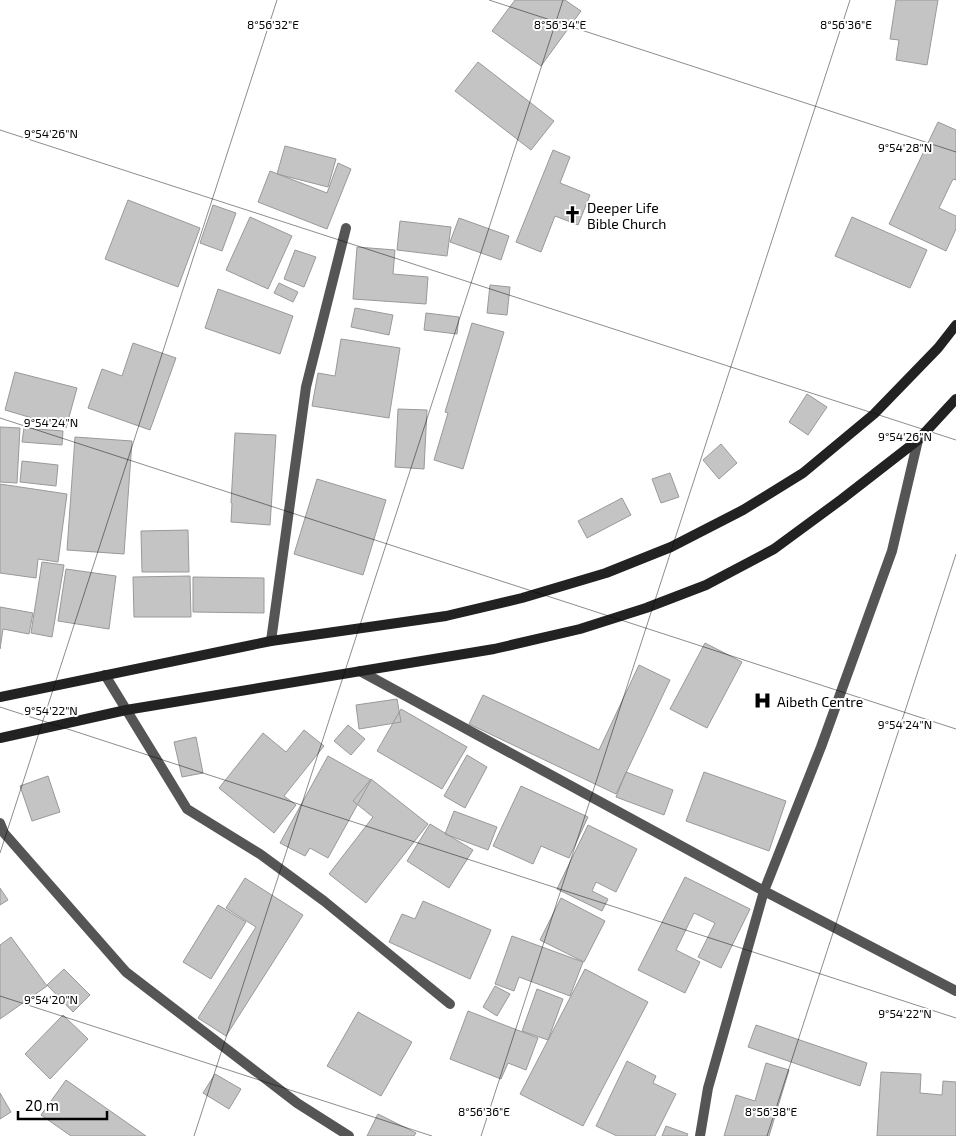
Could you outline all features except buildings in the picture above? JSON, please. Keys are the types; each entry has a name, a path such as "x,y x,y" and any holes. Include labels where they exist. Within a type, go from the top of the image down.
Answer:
{"main road":[{"path":"0,697 271,641 446,616 522,598 606,572 671,547 743,510 803,473 874,414 938,348 956,324"},
{"path":"0,738 126,710 494,649 580,629 646,608 706,585 774,549 918,440 956,399"}],"street":[{"path":"271,641 306,387 346,228"},
{"path":"700,1136 708,1088 764,892 821,747 892,551 918,440"},
{"path":"360,671 764,892 956,991"},
{"path":"105,675 187,809 260,854 324,901 450,1004"},
{"path":"0,823 4,832 126,972 298,1103 349,1136"}],"place":[{"name":"Deeper Life Bible Church","path":"573,215"},
{"name":"Aibeth Centre","path":"763,701"}]}
